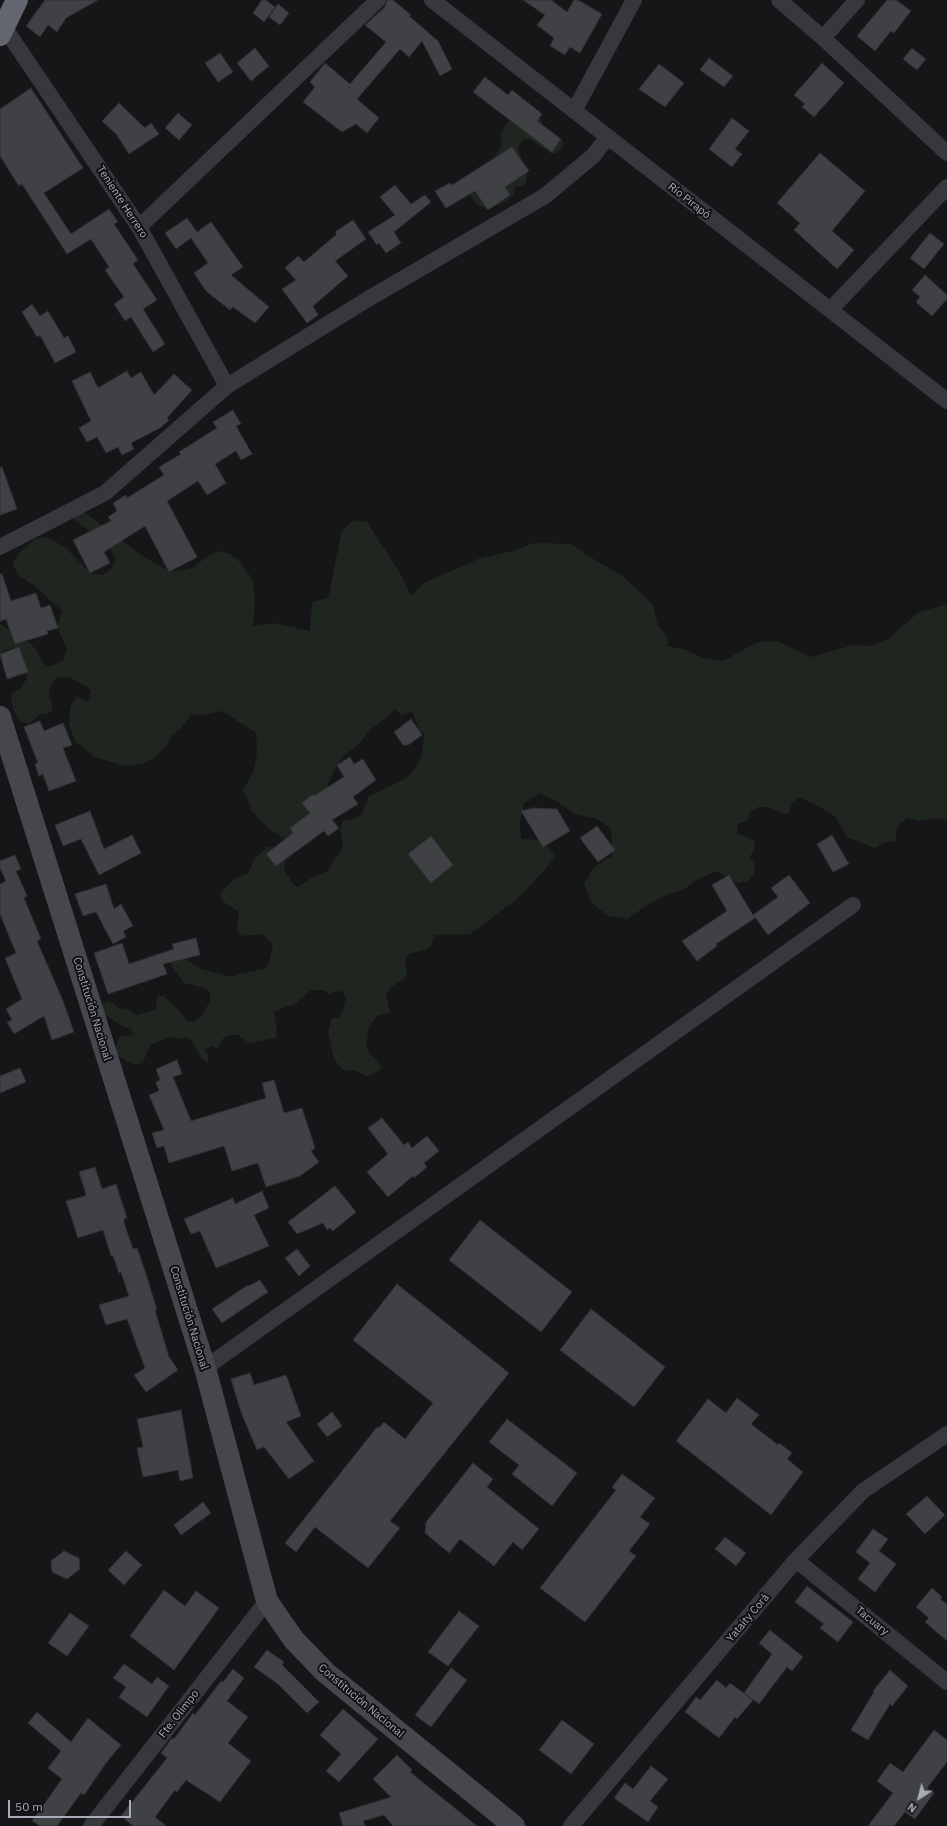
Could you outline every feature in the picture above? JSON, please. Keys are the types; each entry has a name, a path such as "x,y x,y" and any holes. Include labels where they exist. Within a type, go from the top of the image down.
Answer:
{"highway":[{"path":"2,31 17,0"}],"street":[{"path":"139,227 378,0"},
{"name":"Río Pirapó","path":"432,0 947,400"},
{"path":"574,111 634,0"},
{"path":"779,0 823,38 947,153"},
{"path":"823,38 858,0"},
{"name":"Teniente Herrero","path":"2,31 139,227 227,386"},
{"path":"0,548 105,493 227,386 368,299 545,196 593,156 608,137"},
{"path":"830,310 947,187"},
{"name":"Constitución Nacional","path":"0,717 205,1368 267,1601 294,1640 326,1673 514,1826"},
{"path":"205,1368 853,905"},
{"name":"Yataity Corá","path":"571,1826 796,1560 863,1492 947,1434"},
{"name":"Tacuary","path":"796,1560 947,1682"},
{"name":"Fte. Olimpo","path":"91,1826 267,1601"}],"shaded area":[{"path":"540,114 542,125 562,140 564,145 556,153 550,153 530,139 524,139 518,147 527,173 526,183 521,186 515,186 513,195 506,202 488,210 475,203 468,188 492,161 502,142 500,136 504,127 511,119"},
{"path":"81,510 143,556 170,572 192,568 209,555 219,551 230,554 239,561 253,580 255,602 253,626 273,623 310,631 312,602 328,598 342,530 354,520 367,522 400,573 411,596 424,583 478,559 516,550 534,543 571,544 624,577 653,605 657,623 669,639 667,646 686,650 704,658 723,661 758,642 777,641 811,657 853,645 872,646 889,638 919,612 947,604 947,820 938,818 918,821 908,818 900,823 896,832 896,841 886,842 875,848 847,837 836,818 829,812 800,797 792,803 789,813 786,814 767,807 758,807 750,812 747,821 738,824 737,834 755,840 754,850 749,858 755,864 754,873 748,881 738,883 717,871 695,881 683,890 668,894 644,907 628,919 608,916 592,903 584,884 594,867 612,856 611,829 595,818 574,814 558,802 540,793 524,803 520,821 521,839 541,840 556,856 517,899 470,934 434,935 431,946 426,950 408,954 405,960 407,973 404,979 393,986 386,993 390,1013 377,1016 369,1026 366,1047 370,1054 380,1063 381,1069 368,1077 356,1071 343,1070 334,1059 328,1032 332,1018 339,1017 343,1011 346,998 343,992 336,991 329,994 324,990 311,990 295,1004 274,1011 277,1031 276,1038 249,1043 238,1035 224,1037 217,1049 211,1046 205,1050 208,1055 208,1062 202,1059 191,1040 185,1037 178,1039 171,1037 152,1044 148,1049 143,1063 136,1065 130,1063 118,1056 115,1049 120,1036 133,1035 131,1029 124,1027 107,1016 102,1011 102,1004 108,1001 119,1008 131,1010 136,1015 156,1010 157,996 164,996 178,1009 187,1021 194,1022 204,1013 210,1000 210,992 205,988 184,983 168,959 176,952 200,969 233,977 238,974 264,969 269,964 273,944 262,934 242,936 237,931 239,912 222,901 220,894 234,879 247,874 253,861 267,847 281,847 287,850 284,866 286,873 293,884 298,887 310,879 329,870 333,860 340,853 343,844 340,830 343,820 352,820 362,814 369,796 405,779 412,772 422,756 424,734 419,729 412,712 401,715 395,709 370,730 358,745 341,758 328,783 328,802 303,834 284,839 266,826 252,811 243,789 253,773 257,754 256,733 222,711 203,715 192,714 181,728 172,735 166,746 154,758 144,763 125,766 94,757 75,741 69,724 70,707 76,696 88,702 91,691 71,678 59,677 54,680 49,690 49,695 53,706 52,711 47,714 41,714 28,724 23,722 17,718 11,701 12,694 21,688 27,678 25,666 17,649 11,648 0,653 0,624 30,643 37,651 42,662 47,666 52,666 63,660 67,650 57,626 62,611 36,587 17,574 13,563 19,553 36,538 48,537 67,549 90,573 102,575 111,569 116,559 104,539 85,528 74,519"}],"building":[{"path":"45,0 98,0 66,18 57,32 48,25 40,37 26,26"},
{"path":"262,0 266,0 275,7 264,22 253,13"},
{"path":"387,0 393,0 438,41 452,69 440,76 422,41 409,57 400,49 357,99 379,118 367,133 356,124 342,132 303,102 315,87 310,82 325,63 350,84 386,42 365,25 385,7"},
{"path":"523,0 551,0 567,12 574,0 578,0 602,14 580,53 570,47 565,55 550,46 554,38 537,25 545,15"},
{"path":"887,0 896,0 911,11 894,33 891,31 875,51 857,36"},
{"path":"278,4 289,13 280,25 269,17"},
{"path":"255,48 269,66 251,81 237,63"},
{"path":"912,48 926,59 917,70 903,59"},
{"path":"220,53 233,72 218,82 205,63"},
{"path":"709,58 733,76 724,87 700,70"},
{"path":"822,63 844,83 814,117 802,107 805,104 794,95"},
{"path":"659,64 684,83 665,107 639,89"},
{"path":"485,77 508,95 512,90 542,114 537,121 561,139 552,152 473,92"},
{"path":"31,88 83,168 44,193 71,234 109,209 118,222 114,224 138,260 133,264 157,300 143,309 165,344 153,352 131,317 125,321 114,304 124,297 105,270 109,267 91,239 67,254 22,184 19,186 0,156 0,109"},
{"path":"119,103 145,128 151,123 159,134 129,154 116,134 102,121"},
{"path":"178,113 192,125 179,140 165,128"},
{"path":"732,118 749,131 735,149 742,154 732,167 709,149"},
{"path":"512,147 529,171 505,187 510,195 488,210 475,191 446,208 435,191 450,183 452,185"},
{"path":"820,153 865,191 832,231 854,250 837,269 794,230 800,223 777,203"},
{"path":"395,185 411,204 425,195 431,202 394,232 401,243 386,253 379,243 377,245 368,232 395,215 380,197"},
{"path":"187,218 197,232 211,222 243,267 231,275 269,307 255,323 233,307 230,310 206,291 194,273 208,263 191,238 176,249 165,233"},
{"path":"353,220 366,239 335,261 348,276 313,306 318,315 307,323 282,289 296,280 285,268 298,256 304,262 337,234 335,232"},
{"path":"930,233 944,244 924,269 910,258"},
{"path":"925,275 947,295 947,299 932,316 916,302 920,297 912,290"},
{"path":"32,304 40,316 48,311 64,338 68,336 76,352 55,363 40,335 37,337 22,312"},
{"path":"127,371 131,378 141,372 154,395 174,374 192,390 167,418 169,420 160,428 131,443 134,449 122,455 118,447 106,453 97,437 87,442 79,428 91,421 72,381 90,372 98,388"},
{"path":"233,410 241,424 236,426 252,454 241,460 236,451 215,464 226,483 207,495 198,481 167,501 197,557 169,572 145,526 104,552 110,563 90,573 73,540 111,521 108,517 117,511 113,503 126,495 127,498 164,475 159,467 181,454 179,452 217,428 213,422"},
{"path":"2,467 17,509 0,515 0,468"},
{"path":"0,574 2,574 11,601 36,593 41,608 50,605 58,628 47,631 48,634 15,644 6,619 0,621"},
{"path":"19,647 28,672 7,679 0,654"},
{"path":"411,719 422,735 408,745 403,745 394,732"},
{"path":"40,721 44,731 63,723 72,745 63,748 76,781 49,791 43,774 39,776 35,764 38,763 24,727"},
{"path":"350,757 354,764 363,759 376,780 353,797 358,804 332,820 339,828 328,836 324,831 276,866 266,854 293,833 290,828 310,813 302,803 313,794 314,796 344,777 337,765"},
{"path":"533,808 557,809 570,831 543,847 521,811"},
{"path":"90,811 104,849 132,835 141,853 99,875 81,839 63,846 55,825"},
{"path":"597,826 615,850 598,862 580,838"},
{"path":"832,835 849,864 833,872 817,844"},
{"path":"431,836 453,865 431,883 408,854"},
{"path":"15,855 21,869 16,871 27,896 24,898 41,939 37,941 63,1001 74,1032 52,1040 44,1016 14,1034 7,1022 12,1020 6,1009 22,999 5,958 16,953 0,914 0,884 6,881 0,868 0,861"},
{"path":"729,875 753,915 778,897 771,888 789,875 810,903 768,935 754,916 755,918 716,944 717,946 697,961 682,941 727,911 712,885"},
{"path":"106,884 114,909 121,904 133,926 123,931 126,937 113,944 96,912 83,916 75,894"},
{"path":"196,938 200,955 163,964 167,974 108,994 94,953 122,943 129,964 174,949 172,944"},
{"path":"177,1060 182,1074 173,1077 191,1121 266,1098 262,1083 274,1080 284,1113 302,1108 315,1148 311,1151 319,1162 300,1176 266,1187 258,1163 232,1171 224,1146 169,1163 164,1146 157,1148 152,1133 164,1130 149,1095 159,1091 156,1082 160,1080 156,1069"},
{"path":"20,1068 26,1082 0,1093 0,1076"},
{"path":"382,1118 404,1145 408,1142 412,1148 427,1136 439,1151 424,1163 427,1167 414,1178 413,1176 388,1197 367,1172 388,1154 368,1128"},
{"path":"95,1167 102,1189 116,1184 127,1218 124,1219 124,1223 133,1249 137,1248 145,1271 169,1357 178,1370 146,1392 134,1375 145,1368 127,1319 106,1325 99,1305 129,1296 121,1272 119,1273 113,1256 111,1256 103,1230 78,1238 66,1201 85,1196 86,1194 79,1172"},
{"path":"335,1186 356,1212 333,1231 330,1228 327,1230 323,1223 297,1234 288,1222"},
{"path":"262,1191 269,1208 254,1215 269,1246 216,1268 200,1231 191,1234 184,1219 233,1198 235,1204"},
{"path":"480,1220 572,1292 541,1332 449,1260"},
{"path":"297,1249 310,1266 299,1276 285,1258"},
{"path":"260,1280 268,1292 222,1323 212,1309 248,1285 249,1286"},
{"path":"397,1284 509,1373 390,1521 400,1528 368,1568 315,1527 296,1552 285,1543 377,1427 379,1428 384,1422 405,1439 433,1403 353,1340"},
{"path":"591,1309 665,1367 634,1407 560,1350"},
{"path":"250,1373 254,1385 286,1375 301,1416 286,1422 314,1461 289,1479 264,1447 257,1450 241,1412 231,1379"},
{"path":"737,1398 759,1415 751,1424 778,1445 779,1443 792,1453 787,1459 803,1472 771,1515 676,1441 708,1399 726,1413"},
{"path":"181,1410 193,1478 180,1481 178,1470 143,1477 137,1448 143,1447 137,1419"},
{"path":"332,1412 342,1426 327,1437 317,1424"},
{"path":"507,1419 577,1473 552,1506 512,1474 519,1465 489,1442"},
{"path":"473,1463 493,1479 487,1487 539,1529 522,1550 513,1542 494,1566 460,1539 449,1553 425,1533 426,1522"},
{"path":"622,1474 655,1498 640,1517 650,1524 629,1551 636,1556 585,1622 540,1588 616,1490 612,1487"},
{"path":"927,1496 945,1515 925,1534 906,1514"},
{"path":"203,1502 211,1513 181,1535 174,1525"},
{"path":"873,1529 888,1539 879,1551 896,1564 875,1592 858,1579 870,1563 856,1552"},
{"path":"725,1537 746,1553 736,1566 715,1549"},
{"path":"64,1551 79,1558 80,1569 67,1579 52,1572 51,1561"},
{"path":"126,1551 142,1565 124,1585 108,1570"},
{"path":"807,1586 853,1622 838,1642 820,1628 824,1624 795,1602"},
{"path":"932,1588 942,1597 940,1599 947,1604 947,1641 925,1622 929,1618 916,1607"},
{"path":"164,1590 185,1606 196,1591 219,1608 174,1670 130,1636"},
{"path":"459,1611 479,1626 448,1666 428,1652"},
{"path":"70,1613 89,1626 67,1656 48,1643"},
{"path":"770,1630 803,1657 792,1671 787,1667 759,1704 744,1693 772,1654 759,1643"},
{"path":"267,1650 284,1662 282,1665 319,1702 307,1713 278,1684 254,1667"},
{"path":"124,1664 152,1684 157,1677 169,1686 147,1717 119,1697 126,1687 113,1678"},
{"path":"451,1668 467,1680 431,1727 415,1715"},
{"path":"233,1669 244,1678 227,1701 248,1717 228,1743 251,1761 220,1802 186,1780 177,1792 175,1790 155,1817 166,1826 133,1826 121,1816 167,1758 161,1753 172,1738 174,1739 193,1713 195,1715 221,1681 223,1682"},
{"path":"890,1670 908,1686 892,1706 890,1704 868,1740 851,1730 874,1692 873,1691"},
{"path":"717,1680 726,1688 730,1683 753,1700 737,1719 735,1717 719,1738 685,1712 696,1697 700,1700"},
{"path":"343,1709 378,1739 339,1782 326,1771 341,1754 320,1735"},
{"path":"37,1712 71,1742 88,1718 121,1745 106,1763 84,1795 81,1793 57,1826 40,1826 32,1821 62,1779 48,1768 61,1751 28,1723"},
{"path":"562,1720 594,1744 571,1774 539,1750"},
{"path":"934,1730 947,1740 947,1762 927,1788 934,1793 915,1819 905,1812 894,1826 868,1826 893,1793 877,1781 890,1763 903,1772"},
{"path":"397,1755 412,1770 410,1772 477,1826 393,1826 384,1815 363,1821 365,1826 343,1826 339,1813 391,1797 373,1779"},
{"path":"651,1766 668,1779 650,1801 658,1807 648,1822 614,1798 625,1783 633,1789"}]}
